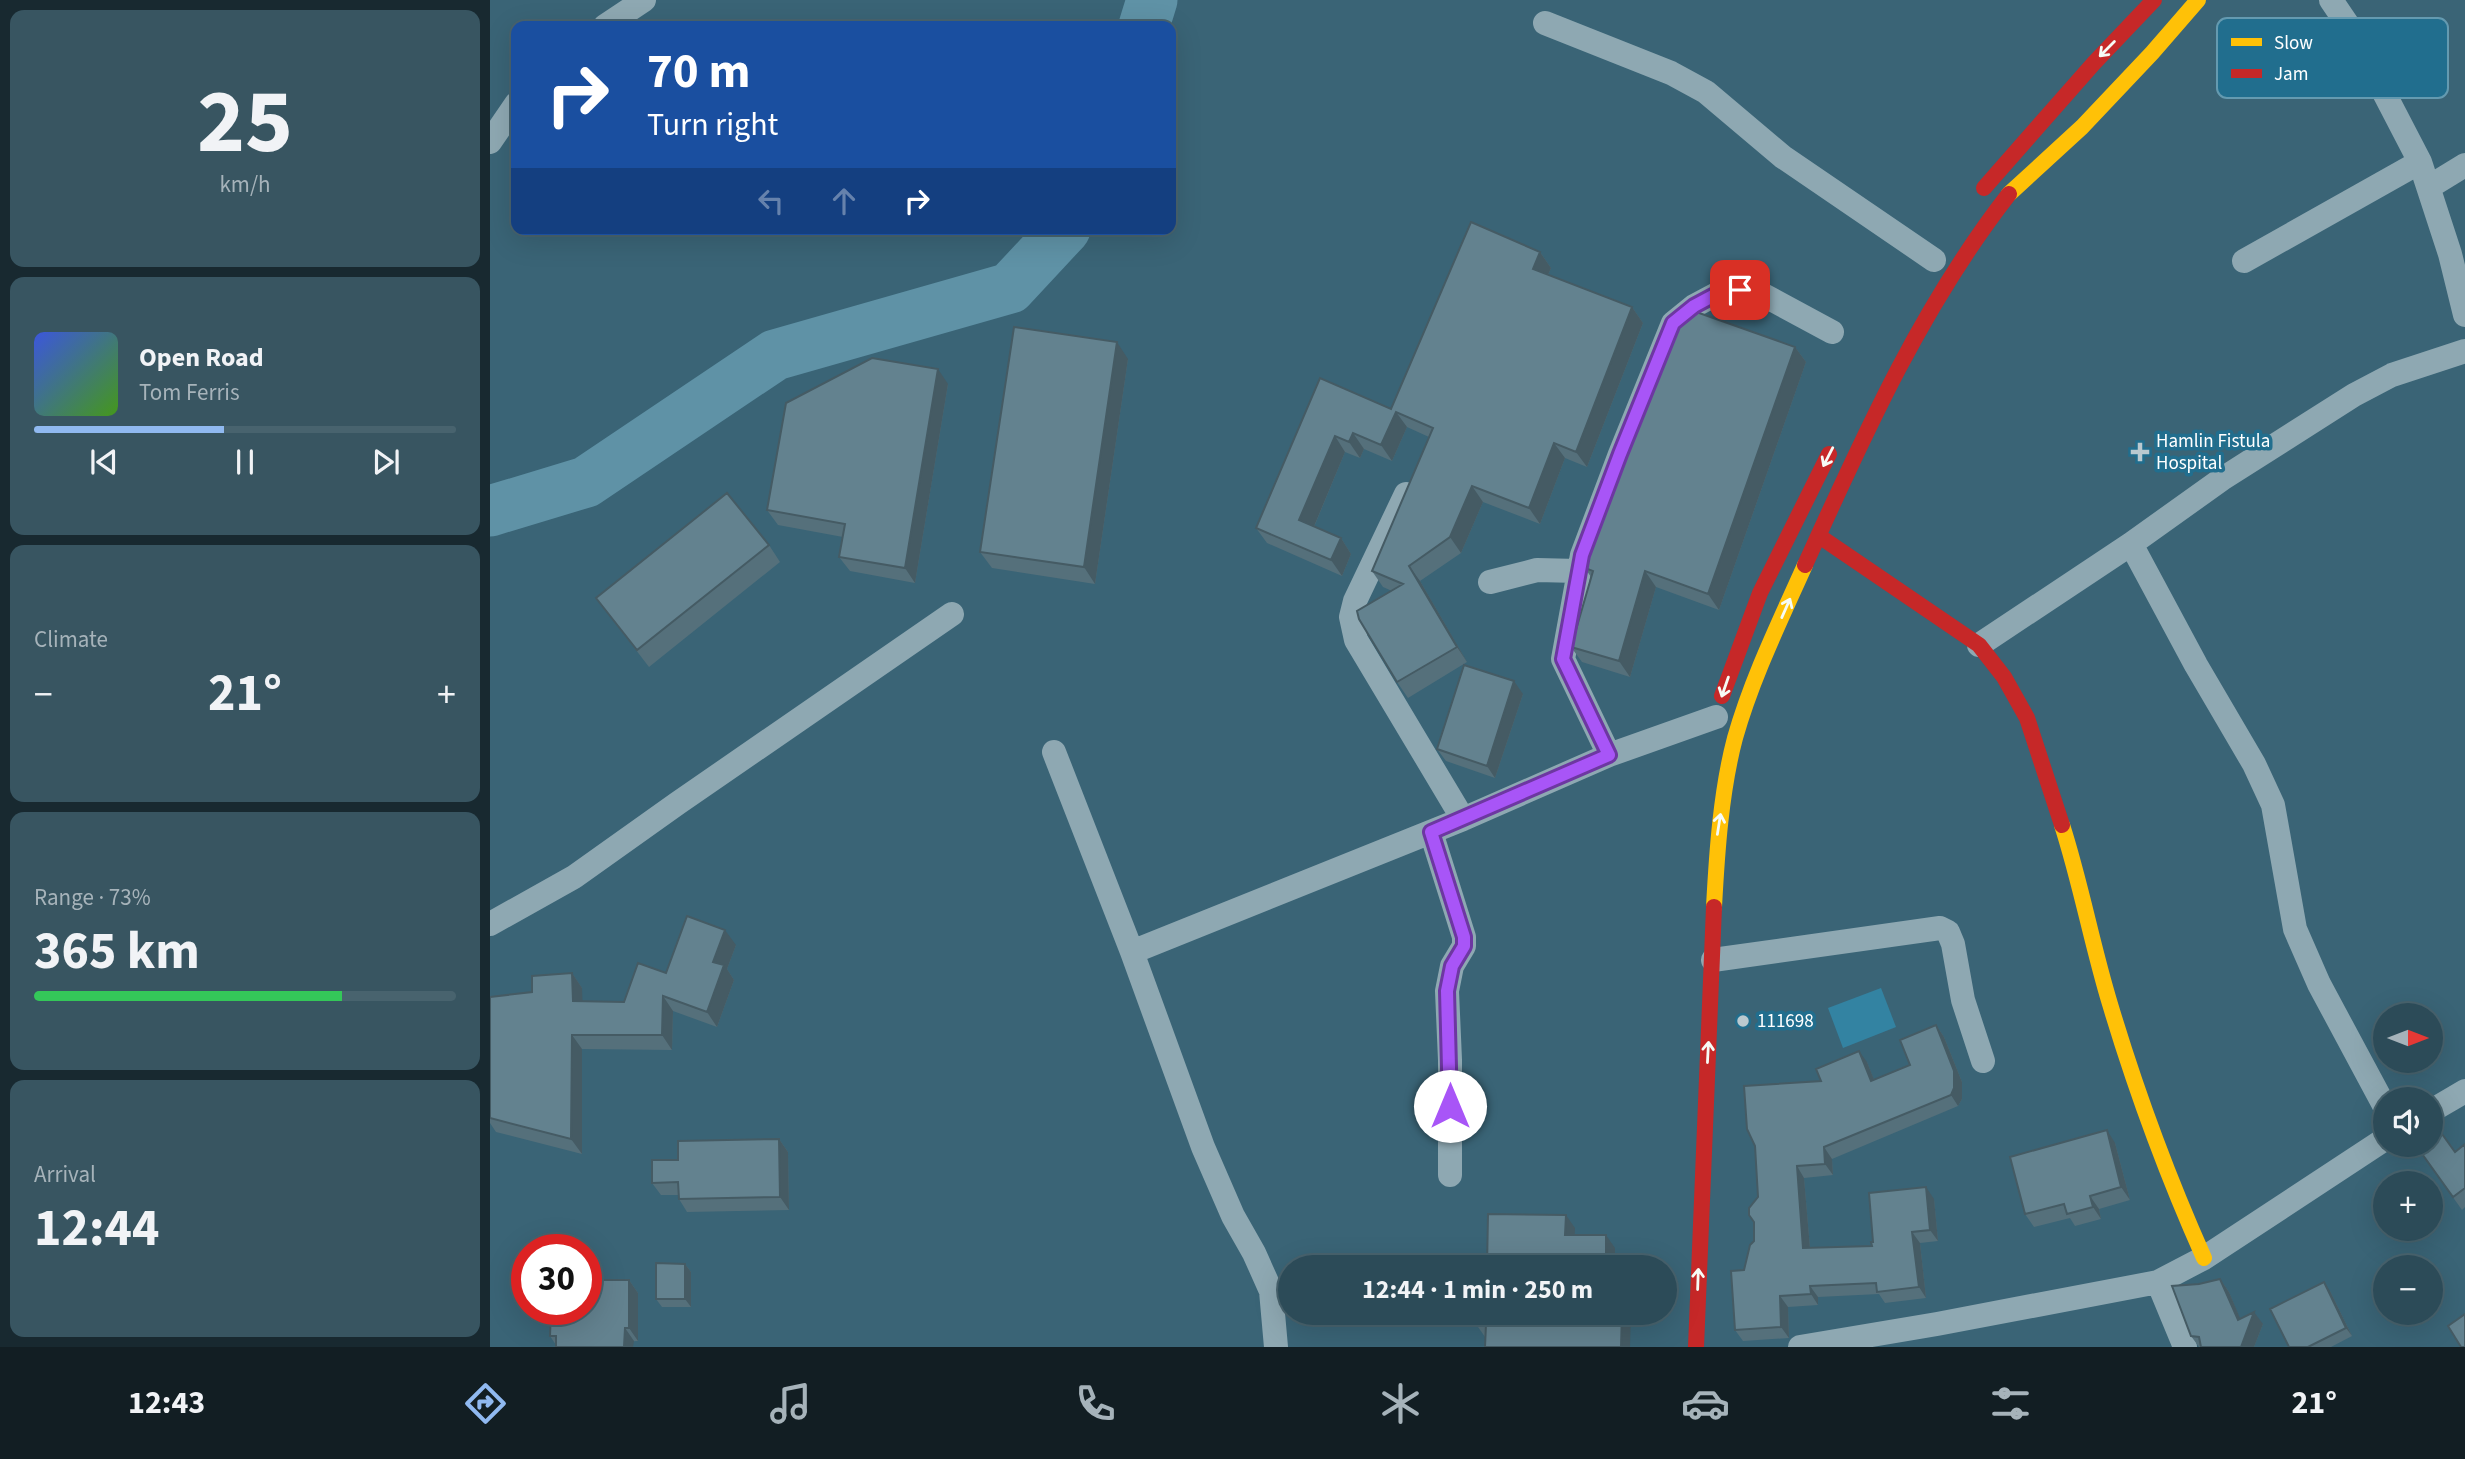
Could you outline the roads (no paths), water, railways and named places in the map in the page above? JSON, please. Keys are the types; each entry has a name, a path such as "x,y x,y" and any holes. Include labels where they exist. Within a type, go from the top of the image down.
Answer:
{"main road":[{"path":"1972,206 1995,173 2154,0"},
{"path":"1696,1347 1717,839 1735,738 1761,667 1879,403 1929,312 1980,232 2015,186 2082,127 2198,0"},
{"path":"1708,741 1760,593 1835,442"},
{"path":"1819,536 1979,645 2004,677 2027,718 2065,835 2110,1003 2141,1099 2175,1193 2204,1258"}],"street":[{"path":"613,21 644,0"},
{"path":"2331,0 2343,18"},
{"path":"1545,23 1671,73 1706,92 1783,157 1933,262"},
{"path":"2387,98 2420,162 2457,250 2465,315"},
{"path":"490,142 511,111"},
{"path":"2244,261 2420,162"},
{"path":"2429,187 2465,166"},
{"path":"1609,755 1563,659 1578,571 1620,454 1673,323 1694,306 1724,290 1756,291 1832,332"},
{"path":"1979,645 2131,544 2222,479 2354,395 2392,375 2465,351"},
{"path":"1411,484 1355,601 1351,617 1356,640 1463,819"},
{"path":"2131,544 2196,665 2254,764 2273,805 2295,929 2319,984 2374,1087"},
{"path":"1490,582 1537,570 1578,571"},
{"path":"490,924 574,877 952,614"},
{"path":"1132,952 1463,819 1609,755 1716,717"},
{"path":"1054,752 1132,952 1202,1147 1271,1291 1276,1347"},
{"path":"1431,832 1464,937 1464,946 1452,966 1447,991 1450,1174"},
{"path":"1713,960 1940,928 1948,932 1953,944 1963,1000 1983,1062"},
{"path":"2443,1104 2465,1091"},
{"path":"1800,1347 2158,1282 2204,1258 2373,1147"},
{"path":"2158,1282 2185,1347"}],"waterway":[{"path":"1146,21 1152,0"},
{"path":"490,511 586,482 775,355 1010,288 1059,235"}],"place":[{"name":"Hamlin Fistula Hospital","path":"2140,452"},
{"name":"111698","path":"1743,1021"}]}
